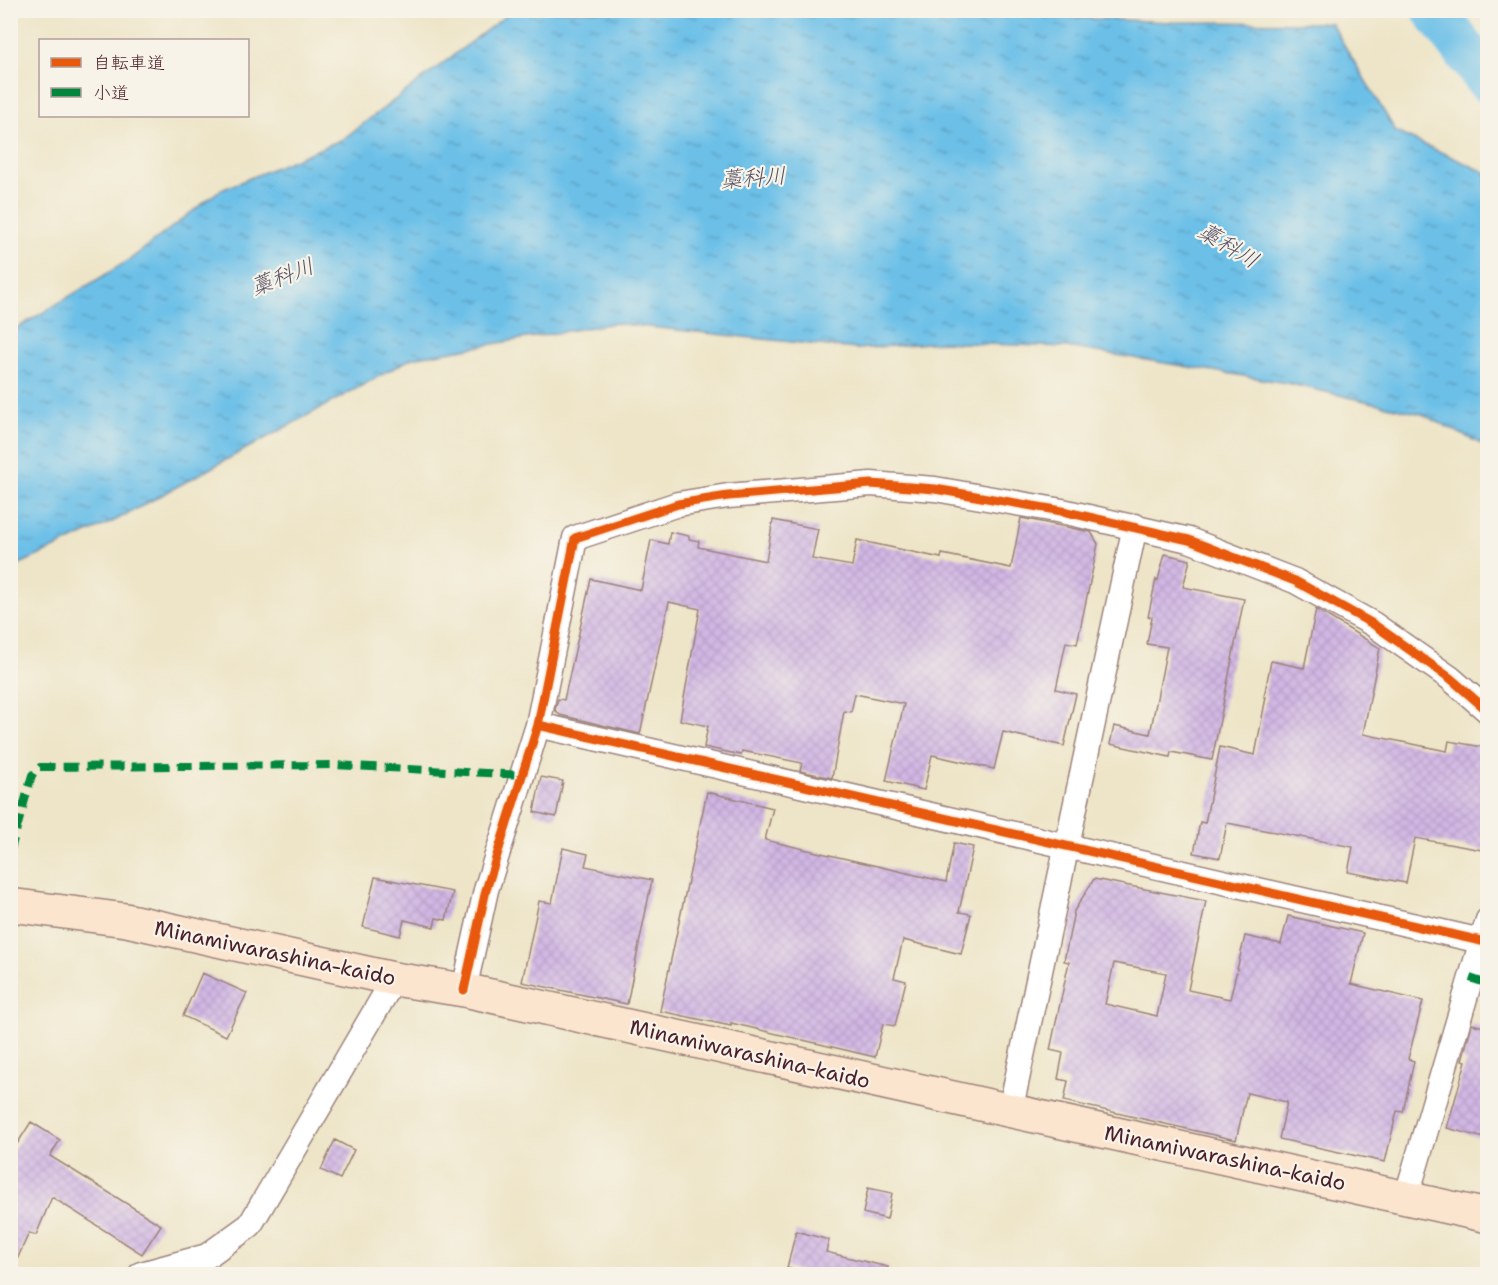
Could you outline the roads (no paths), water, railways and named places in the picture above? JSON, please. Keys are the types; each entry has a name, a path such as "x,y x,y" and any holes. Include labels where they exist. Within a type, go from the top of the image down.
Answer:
{"main road":[{"name":"Minamiwarashina-kaido","path":"10,905 126,920 394,980 464,990 1488,1216"}],"street":[{"path":"464,990 486,890 538,725 575,537 678,504 728,495 871,484 935,489 1135,526 1189,540 1241,558 1295,581 1373,624 1450,678 1488,711"},
{"path":"1010,1112 1135,526"},
{"path":"538,725 1067,847 1484,931 1406,1198"},
{"path":"141,1275 207,1256 250,1225 394,980"}],"water":[{"name":"藁科川","path":"892,10 1171,22 1331,23 1396,132 1487,173 1487,447 1422,414 1287,383 1067,347 940,342 857,349 613,323 412,358 116,520 11,568 11,332 128,261 219,191 343,139 512,11"}],"waterway":[{"path":"1434,10 1488,81"}]}
